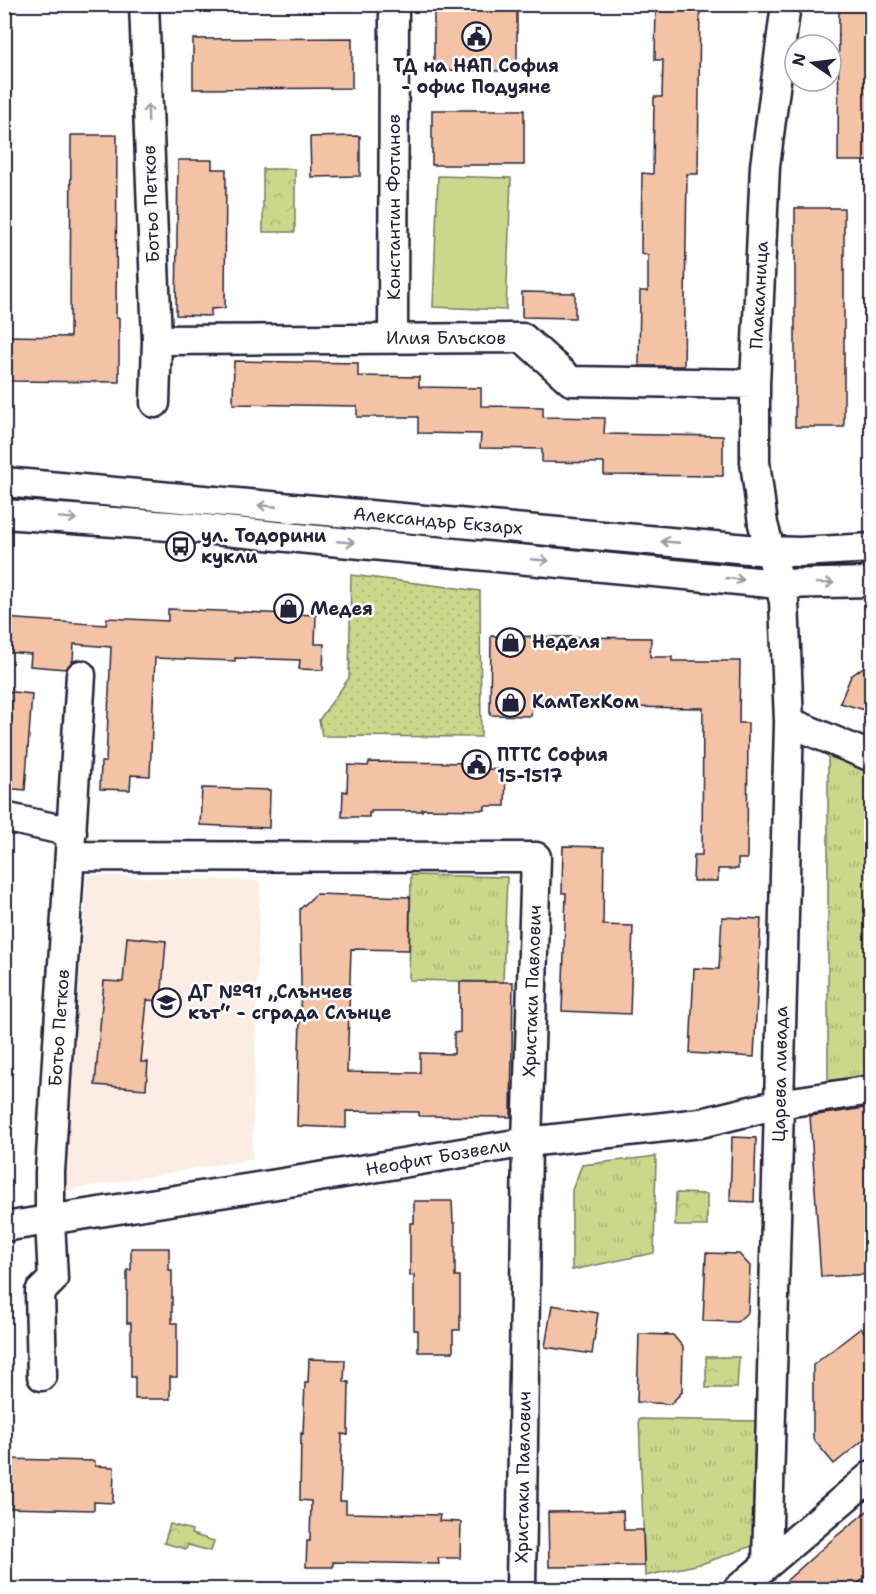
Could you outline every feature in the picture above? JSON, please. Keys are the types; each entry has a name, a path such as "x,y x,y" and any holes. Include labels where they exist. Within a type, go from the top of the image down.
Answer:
{"street":[{"name":"Ботьо Петков","path":"144,4 157,340 155,403"},
{"name":"Константин Фотинов","path":"393,338 394,4"},
{"name":"Плакалница","path":"779,584 763,524 755,462 755,384 765,166 786,4"},
{"name":"Илия Блъсков","path":"157,340 523,338 571,381 755,384"},
{"name":"Александър Екзарх","path":"4,482 770,551 800,552 872,548"},
{"name":"Александър Екзарх","path":"6,515 183,527 779,584 872,582"},
{"name":"Царева ливада","path":"767,1564 789,722 784,601 779,584"},
{"name":"Ботьо Петков","path":"42,1376 40,1292 53,1279 50,1172 81,675"},
{"path":"789,722 872,757"},
{"name":"Христаки Павлович","path":"4,817 71,844 536,857 527,1142 521,1590"},
{"name":"Неофит Бозвели","path":"4,1227 527,1142 701,1123 779,1104 872,1090"},
{"path":"737,1590 872,1475"}],"shaded area":[{"name":"ДГ №91 „Слънчев кът“ - сграда Слънце","path":"87,875 260,881 252,1159 63,1191"}],"green space":[{"path":"263,169 295,169 295,232 263,232"},
{"path":"438,176 511,178 506,310 433,307"},
{"path":"351,575 480,591 481,737 322,736 319,720 349,678"},
{"path":"828,738 872,757 871,1090 828,1097"},
{"path":"411,875 507,877 503,982 409,980"},
{"path":"656,1156 654,1253 572,1270 572,1190 582,1165"},
{"path":"676,1193 707,1194 707,1226 675,1226"},
{"path":"706,1357 739,1357 737,1388 706,1388"},
{"path":"639,1419 757,1421 758,1544 704,1563 645,1576"},
{"path":"170,1524 192,1530 191,1534 214,1541 211,1551 188,1545 186,1549 164,1543"}],"building":[{"name":"ТД на НАП София - офис Подуяне","path":"434,4 517,4 517,71 434,70"},
{"path":"656,4 700,4 698,174 687,174 684,366 639,366 640,291 648,291 648,255 641,254 642,173 653,174 654,97 662,97 663,60 655,60"},
{"path":"839,4 872,4 872,161 838,161 838,93 843,93 843,33 839,33"},
{"path":"352,38 352,88 193,89 193,39"},
{"path":"432,110 524,110 524,165 432,165"},
{"path":"71,135 117,135 116,318 119,318 119,382 4,381 4,336 70,337"},
{"path":"360,136 360,176 311,177 310,137"},
{"path":"178,160 212,160 212,169 226,169 225,308 211,309 211,316 176,315"},
{"path":"795,208 844,208 844,427 795,427"},
{"path":"522,292 575,293 575,318 522,317"},
{"path":"234,361 358,363 358,376 419,377 419,387 481,388 481,406 543,407 543,417 605,418 604,434 723,436 723,476 604,475 604,463 542,462 542,449 480,448 481,434 418,433 418,417 357,417 357,406 233,404"},
{"path":"168,609 316,615 315,644 324,644 323,670 299,669 300,660 235,658 235,661 155,658 150,776 131,775 130,790 100,789 101,762 106,762 111,647 74,644 73,660 66,669 30,666 31,654 4,652 4,618 106,625 107,618 168,621"},
{"path":"491,636 651,638 650,657 672,657 672,661 740,661 739,723 748,723 747,859 738,859 738,869 718,869 718,881 693,881 694,855 702,855 703,708 532,706 531,716 490,715"},
{"path":"872,661 872,712 840,703 851,676"},
{"path":"4,691 32,694 25,790 4,788"},
{"path":"369,762 485,763 485,769 506,769 505,806 485,806 485,810 371,811 369,817 342,817 343,791 347,792 348,765 368,766"},
{"path":"202,788 270,790 269,828 200,825"},
{"path":"563,846 604,847 603,925 633,926 630,1014 562,1011 566,893 562,893"},
{"path":"316,894 410,897 409,950 351,949 347,1072 420,1073 420,1053 454,1054 454,1033 460,1032 460,982 513,982 511,1117 419,1116 419,1112 346,1111 346,1128 297,1126 301,981 300,909"},
{"path":"722,917 761,919 754,1057 690,1053 694,968 719,969"},
{"path":"127,937 166,941 161,1001 147,1000 141,1062 148,1062 146,1089 95,1085 104,981 123,982"},
{"path":"872,1107 872,1274 821,1277 810,1116"},
{"path":"732,1137 756,1138 754,1202 730,1201"},
{"path":"414,1201 452,1201 453,1223 455,1223 455,1276 460,1276 460,1330 453,1330 453,1352 418,1352 418,1330 414,1330 414,1275 410,1276 410,1223 414,1223"},
{"path":"131,1248 169,1248 169,1270 172,1270 172,1323 177,1323 177,1377 170,1377 170,1399 135,1399 135,1377 131,1377 131,1323 127,1323 127,1270 131,1270"},
{"path":"706,1253 739,1254 750,1266 748,1312 737,1322 703,1321"},
{"path":"552,1305 598,1313 592,1354 545,1347"},
{"path":"861,1328 872,1341 872,1433 834,1464 813,1439 813,1365"},
{"path":"639,1334 673,1335 683,1347 682,1392 671,1404 637,1402"},
{"path":"309,1359 345,1360 344,1382 349,1382 348,1435 342,1434 340,1501 346,1501 346,1513 440,1515 439,1521 461,1522 460,1558 438,1558 439,1564 333,1562 333,1567 306,1567 307,1541 310,1541 311,1501 300,1500 301,1433 303,1434 305,1382 308,1382"},
{"path":"4,1459 95,1461 95,1466 114,1467 113,1503 94,1502 94,1510 4,1508"},
{"path":"872,1507 872,1571 851,1590 776,1590 833,1539"},
{"path":"623,1511 624,1530 643,1530 644,1566 549,1567 548,1512"}],"place":[{"name":"ТД на НАП София - офис Подуяне","path":"476,37"},
{"name":"ул. Тодорини кукли","path":"180,546"},
{"name":"Медея","path":"289,609"},
{"name":"Неделя","path":"511,642"},
{"name":"КамТехКом","path":"511,702"},
{"name":"ПТТС София 15-1517","path":"476,765"},
{"name":"ДГ №91 „Слънчев кът“ - сграда Слънце","path":"167,1002"}]}
